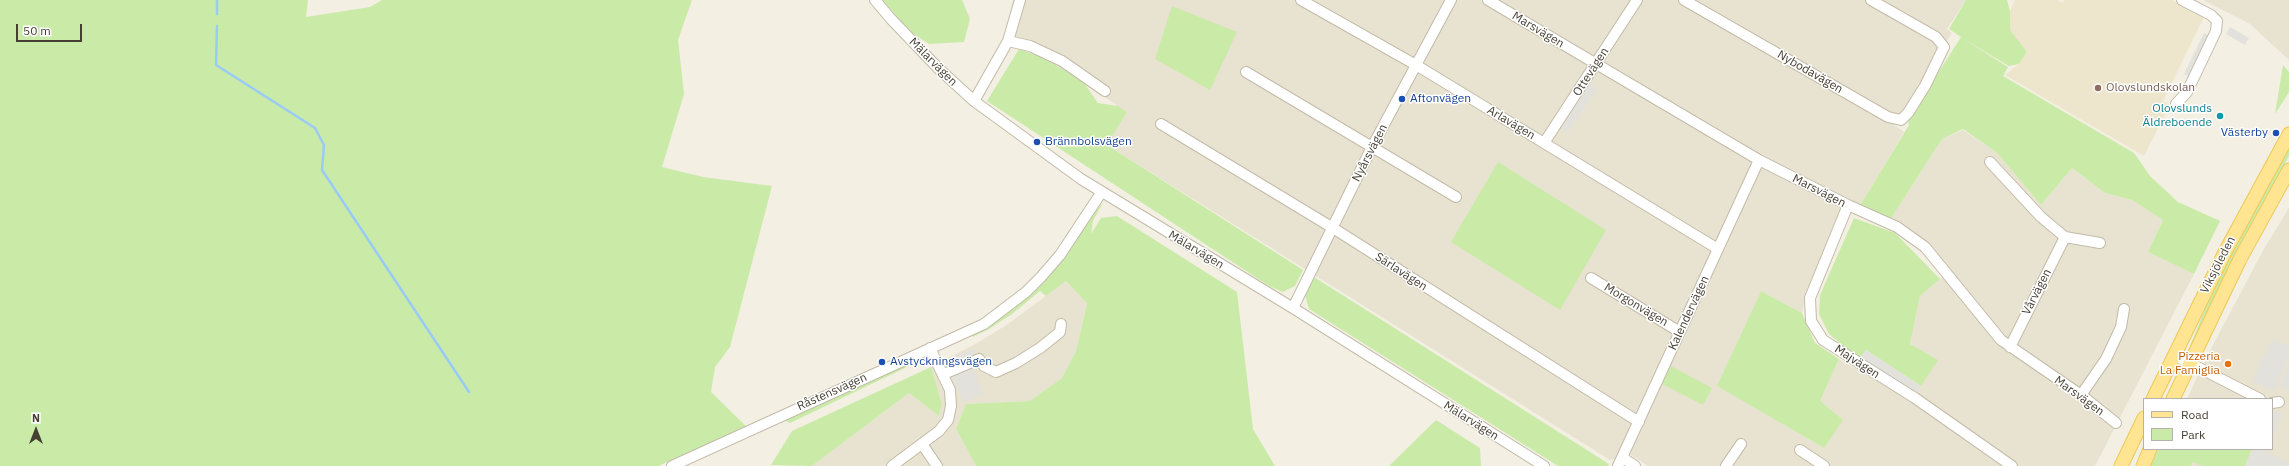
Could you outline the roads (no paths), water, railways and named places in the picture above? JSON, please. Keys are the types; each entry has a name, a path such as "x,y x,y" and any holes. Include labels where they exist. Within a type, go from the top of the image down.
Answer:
{"main road":[{"name":"Viksjöleden","path":"2153,398 2224,252 2289,134"},
{"name":"Viksjöleden","path":"2173,398 2240,259 2289,170"},
{"path":"2121,466 2143,420"},
{"path":"2143,466 2150,450"}],"street":[{"name":"Mälarvägen","path":"875,0 938,68 974,101 1101,193 1293,308 1544,466"},
{"path":"974,101 1008,41 1020,0"},
{"name":"Arlavägen","path":"1301,0 1416,65 1718,249"},
{"name":"Nyårsvägen","path":"1293,308 1372,148 1450,0"},
{"name":"Marsvägen","path":"1488,0 1759,160 1848,205 1897,227 1925,247 2001,340 2081,395 2116,423"},
{"name":"Ottevägen","path":"1544,143 1638,0"},
{"name":"Nybodavägen","path":"1684,0 1888,116 1901,120 1908,113 1925,86 1943,54 1944,47 1941,42 1871,0"},
{"path":"2176,104 2189,86 2216,31 2217,21 2211,15 2182,0"},
{"path":"1008,41 1030,46 1062,61 1105,92"},
{"path":"1246,72 1456,197"},
{"name":"Särlavägen","path":"1161,124 1333,228 1639,422"},
{"name":"Kalendervägen","path":"1620,462 1759,160"},
{"path":"1990,162 2041,217 2065,237 2100,242"},
{"name":"Råstensvägen","path":"672,466 984,324 1026,292 1060,255 1101,193"},
{"name":"Majvägen","path":"1848,205 1810,298 1811,321 1823,340 1915,398 2012,466"},
{"name":"Vårvägen","path":"2010,347 2065,237"},
{"name":"Morgonvägen","path":"1591,278 1680,332"},
{"path":"2081,395 2106,359 2121,327 2124,309"},
{"path":"944,374 979,359 984,366 996,372 1016,363 1040,348 1060,332 1061,324"},
{"path":"892,466 938,431 948,420 951,406 950,390 944,374 930,348"},
{"path":"2174,355 2258,398"},
{"path":"922,444 938,466"},
{"path":"1726,466 1741,444"},
{"path":"1800,450 1824,466"},
{"path":"1620,462 1635,466"}],"waterway":[{"path":"217,0 217,14"},
{"path":"217,26 216,65 315,128 324,145 322,170 469,392"}],"place":[{"name":"Olovslundskolan","path":"2098,88"},
{"name":"Aftonvägen","path":"1402,99"},
{"name":"Olovslunds Äldreboende","path":"2220,116"},
{"name":"Västerby","path":"2276,133"},
{"name":"Brännbolsvägen","path":"1037,142"},
{"name":"Avstyckningsvägen","path":"882,362"},
{"name":"Pizzeria La Famiglia","path":"2228,364"}]}
